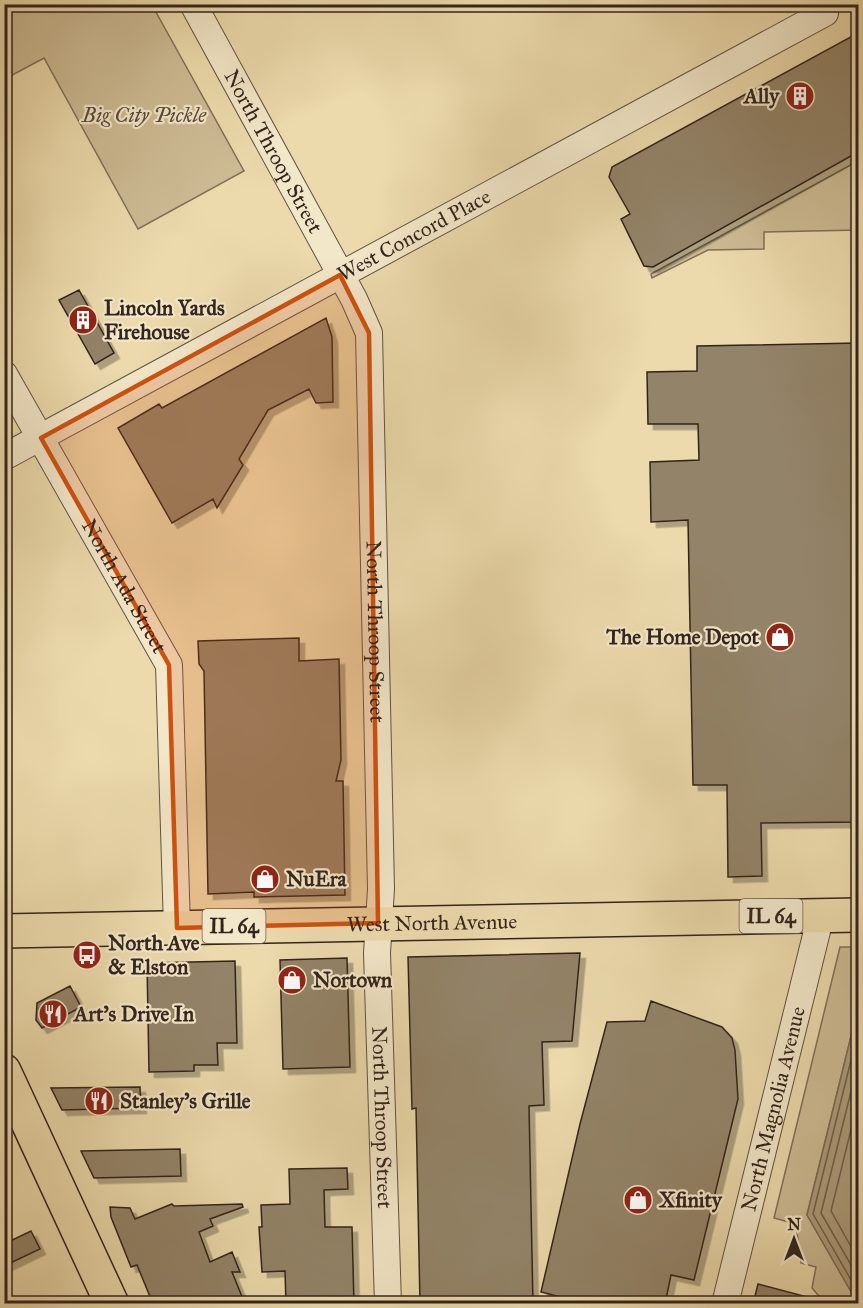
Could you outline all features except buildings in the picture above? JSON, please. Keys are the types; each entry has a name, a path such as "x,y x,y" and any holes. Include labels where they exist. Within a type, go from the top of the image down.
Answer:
{"main road":[{"name":"West North Avenue","path":"4,931 858,915"},
{"path":"4,1071 112,1304"}],"street":[{"name":"North Throop Street","path":"193,4 340,274 369,333 381,889 378,923 388,1304"},
{"name":"West Concord Place","path":"4,457 825,13"},
{"name":"North Ada Street","path":"4,374 169,664 177,928"},
{"name":"North Magnolia Avenue","path":"724,1304 821,915"}],"highlighted area":[{"path":"340,275 369,333 378,923 177,928 169,665 41,438"}],"green space":[{"name":"Big City Pickle","path":"4,5 152,5 244,171 138,229 44,58 5,79"},
{"path":"858,161 858,230 764,232 764,249 708,250 652,278 651,274"},
{"path":"840,947 858,947 858,1008 807,1215 858,1303 825,1303 812,1288 816,1267 801,1263 796,1224 774,1218"}],"water":[{"path":"858,1008 858,1304 807,1215"}],"place":[{"name":"Ally","path":"800,96"},
{"name":"Lincoln Yards Firehouse","path":"83,320"},
{"name":"The Home Depot","path":"780,637"},
{"name":"NuEra","path":"265,879"},
{"name":"North Ave & Elston","path":"87,955"},
{"name":"Nortown","path":"292,980"},
{"name":"Art's Drive In","path":"53,1014"},
{"name":"Stanley's Grille","path":"99,1101"},
{"name":"Xfinity","path":"638,1200"}]}
